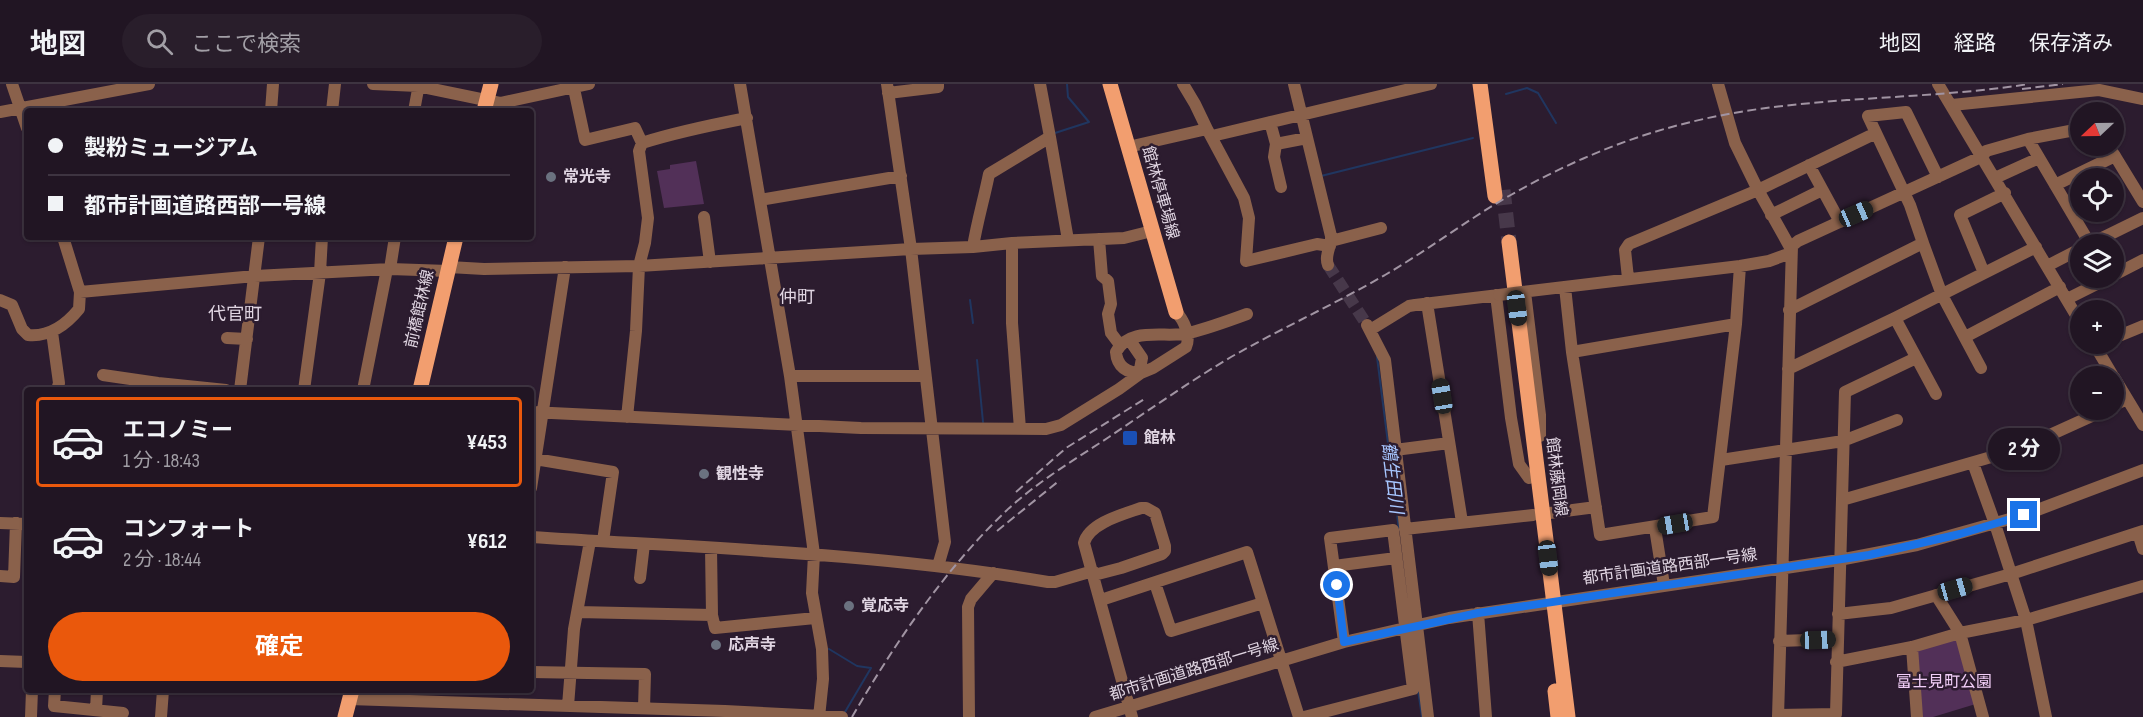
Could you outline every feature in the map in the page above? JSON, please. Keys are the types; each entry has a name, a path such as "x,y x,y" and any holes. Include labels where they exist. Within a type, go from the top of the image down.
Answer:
{"main road":[{"path":"485,106 491,84"},
{"name":"館林停車場線","path":"1110,84 1176,312"},
{"path":"1480,84 1499,193 1489,84"},
{"name":"前橋館林線","path":"421,387 455,240"},
{"name":"館林藤岡線","path":"1505,244 1549,602 1568,717"},
{"name":"館林藤岡線","path":"1549,602 1558,717"},
{"path":"345,717 350,695"}],"street":[{"path":"12,84 24,120"},
{"path":"25,108 149,84"},
{"path":"271,108 273,84"},
{"path":"332,108 334,84"},
{"path":"373,84 418,85 485,106 589,84"},
{"path":"740,84 790,376 814,554 812,593 822,650 823,679 819,717"},
{"path":"938,84 938,87 888,89 911,249 945,542 938,566"},
{"path":"1040,84 1068,240"},
{"path":"1183,84 1244,198 1249,218 1246,261 1333,242 1381,228"},
{"path":"1294,84 1304,115 1307,138 1333,242 1326,257 1328,265"},
{"path":"1128,147 1304,115 1431,84"},
{"path":"1938,84 2070,304"},
{"path":"414,108 418,85"},
{"path":"573,86 585,140 635,128 642,143 639,151 648,218 639,266 636,331 627,417"},
{"path":"1719,90 1735,143 1791,251 1778,716 1836,714 1845,392 1916,358"},
{"path":"1952,105 2098,90 2143,99"},
{"path":"0,112 24,108"},
{"path":"1938,177 1906,112 1868,116 1905,192 1942,295 1982,368"},
{"path":"642,143 705,126 747,118"},
{"path":"1270,122 1276,144 1274,157 1281,188"},
{"path":"1428,717 1385,360 1369,328 1409,306 1769,261 1791,251 1798,241 1983,156 1986,151 2028,139 2070,131"},
{"path":"1628,278 1625,250 1629,244 1758,190 1875,133"},
{"path":"973,247 989,174 1050,137"},
{"path":"1276,144 1307,138"},
{"path":"2028,139 2084,234"},
{"path":"2055,185 2103,156"},
{"path":"2114,156 2143,202"},
{"path":"1995,178 2039,158"},
{"path":"1809,165 1840,222"},
{"path":"760,200 901,176"},
{"path":"1771,215 1822,190"},
{"path":"1984,273 1960,215 2004,193"},
{"path":"704,217 710,262"},
{"path":"2110,234 2143,218"},
{"path":"80,292 255,276 389,269 639,266 770,259 1124,238 1152,231"},
{"path":"537,412 797,425 932,429 1046,429 1061,425 1141,371 1142,358 1111,333 1108,308 1111,304 1108,281 1102,276 1099,239"},
{"path":"0,300 12,305 22,329 28,335 52,332 69,322 79,309 80,292 64,240"},
{"path":"240,387 259,240"},
{"path":"304,387 320,273 322,240"},
{"path":"364,387 394,240"},
{"path":"1011,243 1012,323 1020,429"},
{"path":"1789,310 1923,243"},
{"path":"1788,369 2036,247"},
{"path":"2048,266 2070,254"},
{"path":"2124,270 2143,260"},
{"path":"1565,287 1572,352 1600,535 1713,518 1736,324 1740,266"},
{"path":"534,466 537,412 565,267"},
{"path":"1965,337 2060,287"},
{"path":"2067,299 2089,288"},
{"path":"1498,295 1511,418 1519,464 1522,470 1533,476 1543,465 1540,415 1523,292"},
{"path":"1427,303 1462,522"},
{"path":"1162,333 1173,327 1176,312"},
{"path":"1124,369 1141,371 1153,368 1186,347 1189,341 1188,334 1176,312"},
{"path":"1112,392 1120,382 1124,369 1116,355 1126,344 1137,337 1162,333 1188,334 1247,314"},
{"path":"1895,318 1936,394"},
{"path":"1572,352 1736,324"},
{"path":"2124,334 2142,328"},
{"path":"52,332 58,387"},
{"path":"227,338 247,339"},
{"path":"103,375 197,387"},
{"path":"790,376 925,376"},
{"path":"2124,394 2142,419"},
{"path":"1721,460 1843,441 1896,420"},
{"path":"1842,500 2023,447 2083,420"},
{"path":"1395,450 1449,443"},
{"path":"535,459 613,472 603,541"},
{"path":"1973,463 2026,620 2046,717"},
{"name":"都市計画道路西部一号線","path":"1095,717 1130,712 1281,661 1344,642 1418,625 1478,613 1839,560 1908,547 1995,525 2143,470"},
{"path":"1405,529 1596,507"},
{"path":"534,537 814,554 938,566 1055,582 1093,573 1121,568 1162,554 1165,546 1155,513 1146,508 1108,520 1087,534 1084,543 1093,573 1101,600 1130,712"},
{"path":"0,523 22,524 14,577 0,576"},
{"path":"1655,528 1664,585"},
{"path":"1304,717 1413,689 1393,530 1330,538 1344,642"},
{"path":"1838,614 1891,608 2011,574 2141,532 2143,549"},
{"path":"568,706 578,612 590,540"},
{"path":"640,578 644,544"},
{"path":"711,548 712,615 715,628 815,618"},
{"path":"1101,600 1247,552 1299,717"},
{"path":"1334,566 1396,558"},
{"path":"969,717 968,606 971,599 993,573"},
{"path":"1155,583 1171,631 1263,603"},
{"path":"1836,662 2026,620 2143,586"},
{"path":"1936,595 1960,633 1983,717"},
{"path":"578,612 712,615"},
{"path":"1478,613 1486,717"},
{"path":"1779,641 1838,639"},
{"path":"1912,647 1917,717"},
{"path":"0,661 24,662"},
{"path":"534,672 645,674 644,708"},
{"path":"31,717 32,693"},
{"path":"56,693 54,706 123,713"},
{"path":"96,710 97,693"},
{"path":"161,717 163,693"},
{"path":"350,695 394,696 544,711 568,706 842,717"}],"green space":[{"path":"696,161 704,204 664,208 657,171 670,169 670,165"},
{"name":"富士見町公園","path":"1960,633 1979,703 1933,717 1917,717 1912,647"}],"waterway":[{"path":"1055,133 1089,122 1068,97 1067,84"},
{"path":"1506,94 1527,88 1538,93 1556,123"},
{"path":"1321,176 1473,138"},
{"path":"970,300 973,323"},
{"name":"鶴生田川","path":"1377,357 1399,530"},
{"path":"977,360 983,422"},
{"path":"829,649 857,666 871,668 845,712"},
{"name":"鶴生田川","path":"1418,690 1422,717"}],"tunnel":[{"path":"1503,190 1509,242"},
{"path":"1328,265 1367,325"}],"railway":[{"path":"852,717 886,662 942,582 984,533 1030,490 1215,367 1250,346 1385,275 1493,205 1530,185 1594,154 1638,137 1726,114 1812,103 1942,94 2029,84"},
{"path":"2022,89 2063,84"},
{"path":"1016,492 1066,448 1146,398"},
{"path":"997,531 1060,480"}],"place":[{"name":"常光寺","path":"551,177"},
{"name":"館林","path":"1130,438"},
{"name":"観性寺","path":"704,474"},
{"name":"覚応寺","path":"849,606"},
{"name":"応声寺","path":"716,645"}],"district":[{"name":"仲町","path":"797,297"},
{"name":"代官町","path":"235,314"}],"route":[{"path":"1337,585 1344,642 1478,613 1869,555 1995,525 2024,515"}]}
